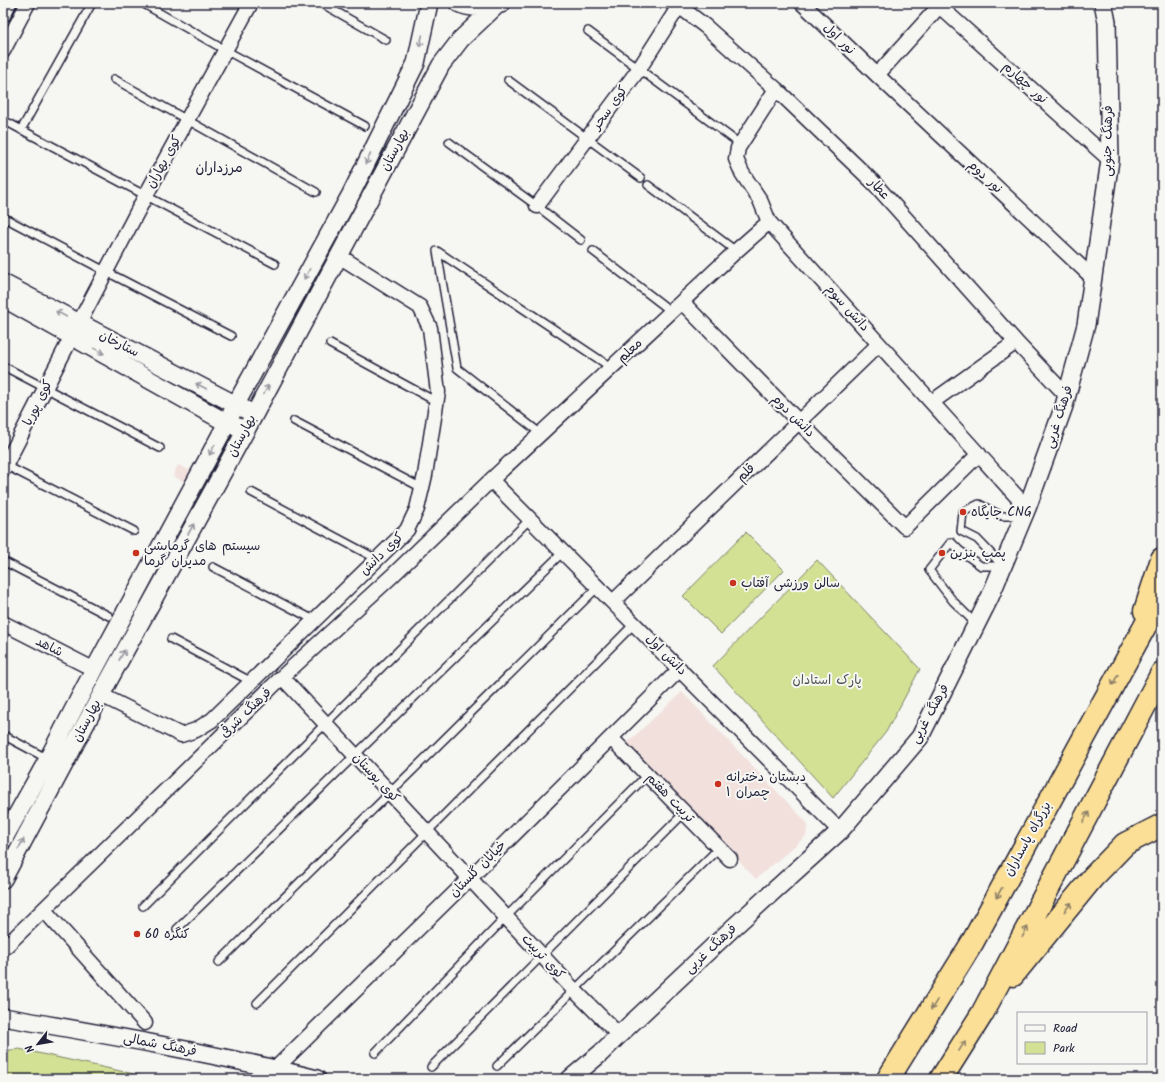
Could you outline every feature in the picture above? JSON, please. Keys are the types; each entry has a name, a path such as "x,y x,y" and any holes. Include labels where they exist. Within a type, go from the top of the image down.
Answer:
{"highway":[{"path":"1134,646 1162,559"},
{"name":"بزرگراه پاسداران","path":"888,1079 972,943 1162,595"},
{"path":"941,1079 982,1014 1162,673"},
{"path":"982,1014 1098,871 1124,844 1162,825"}],"street":[{"path":"3,15 9,3"},
{"path":"3,51 28,3"},
{"name":"کوی بهاران","path":"75,330 105,271 251,3"},
{"name":"بهارستان","path":"5,833 48,759 236,404 351,194 416,64 429,3"},
{"path":"458,3 478,7 499,4"},
{"name":"نور اول","path":"802,3 877,75"},
{"name":"فرهنگ جنوبی","path":"1093,278 1110,160 1108,22 1103,3"},
{"name":"بهارستان","path":"3,879 109,680 246,430 441,65 461,39 499,4"},
{"path":"877,75 939,4"},
{"name":"نور چهارم","path":"939,4 1110,160"},
{"name":"کوی سحر","path":"537,206 639,69 676,5"},
{"name":"عطار","path":"676,5 705,26 776,89 873,182 1016,342 1067,396"},
{"name":"نور دوم","path":"877,75 1093,278"},
{"name":"دانش سوم","path":"776,89 740,144 736,160 742,173 760,200 769,222 979,454 1025,512"},
{"name":"معلم","path":"491,480 769,222"},
{"name":"کوی دانش","path":"101,695 181,735 196,730 212,720 407,530 417,509 422,488 437,402 438,392 430,328 420,307 339,256"},
{"name":"فرهنگ غربی","path":"570,1079 601,1053 840,830 920,737 990,597 1025,512 1067,396 1086,325 1093,278"},
{"name":"ستارخان","path":"3,283 75,330 227,422 246,430"},
{"name":"ستارخان","path":"3,298 236,404 254,414"},
{"name":"دانش دوم","path":"682,302 798,422 905,527 979,454"},
{"name":"کوی پوریا","path":"4,466 75,330"},
{"path":"932,402 1016,342"},
{"name":"قلم","path":"613,602 879,344"},
{"name":"دانش اول","path":"491,480 840,830"},
{"name":"فرهنگ شرقی","path":"3,949 282,677 393,575 491,480"},
{"name":"شاهد","path":"3,623 95,670"},
{"name":"خیابان گلستان","path":"275,1069 680,669"},
{"path":"95,670 109,680"},
{"name":"کوی بوستان","path":"282,677 470,878"},
{"path":"85,687 101,695"},
{"name":"تربیت هفتم","path":"611,738 730,859"},
{"name":"کوی تربیت","path":"470,878 575,991 619,1035"},
{"path":"44,910 145,1023"},
{"name":"فرهنگ شمالی","path":"3,1017 157,1044 317,1079"}],"lane":[{"path":"22,130 92,3"},
{"path":"142,3 365,126"},
{"path":"321,3 386,40"},
{"path":"588,31 740,144"},
{"path":"114,79 316,192"},
{"path":"508,80 641,178"},
{"path":"3,120 275,264"},
{"path":"449,142 581,240"},
{"path":"648,185 736,251"},
{"path":"3,217 231,336"},
{"path":"541,434 457,368 437,251 612,368"},
{"path":"593,251 672,312"},
{"path":"330,344 437,402"},
{"path":"3,366 160,448"},
{"path":"294,421 422,488"},
{"path":"4,466 134,531"},
{"path":"251,492 377,559"},
{"path":"1003,566 977,539 962,531 963,512 979,504 1002,516 1025,512"},
{"path":"143,906 530,518"},
{"path":"977,624 953,601 929,570 951,542 959,550 982,566 1003,566"},
{"path":"177,929 563,552"},
{"path":"3,561 109,616"},
{"path":"213,566 314,620"},
{"path":"219,962 598,587"},
{"path":"257,1003 634,624"},
{"path":"171,639 252,682"},
{"path":"3,735 48,759"},
{"path":"375,1053 506,917 647,775"},
{"path":"432,1067 684,812"},
{"path":"497,1066 719,848"}],"shaded area":[{"path":"178,465 191,471 186,483 173,476"},
{"name":"دبستان دخترانه چمران ۱","path":"682,692 808,824 806,836 756,879 627,743"}],"green space":[{"name":"سالن ورزشی آفتاب","path":"746,532 784,570 721,634 683,596"},
{"name":"پارک استادان","path":"817,560 920,669 886,732 833,798 713,666"},
{"path":"19,1049 157,1079 3,1079 3,1051"}],"place":[{"name":"جایگاه CNG","path":"963,512"},
{"name":"سیستم های گرمایشی مدیران گرما","path":"136,553"},
{"name":"پمپ بنزین","path":"942,553"},
{"name":"سالن ورزشی آفتاب","path":"733,583"},
{"name":"دبستان دخترانه چمران ۱","path":"718,784"},
{"name":"کنگره 60","path":"137,934"}],"district":[{"name":"مرزداران","path":"219,168"}]}
